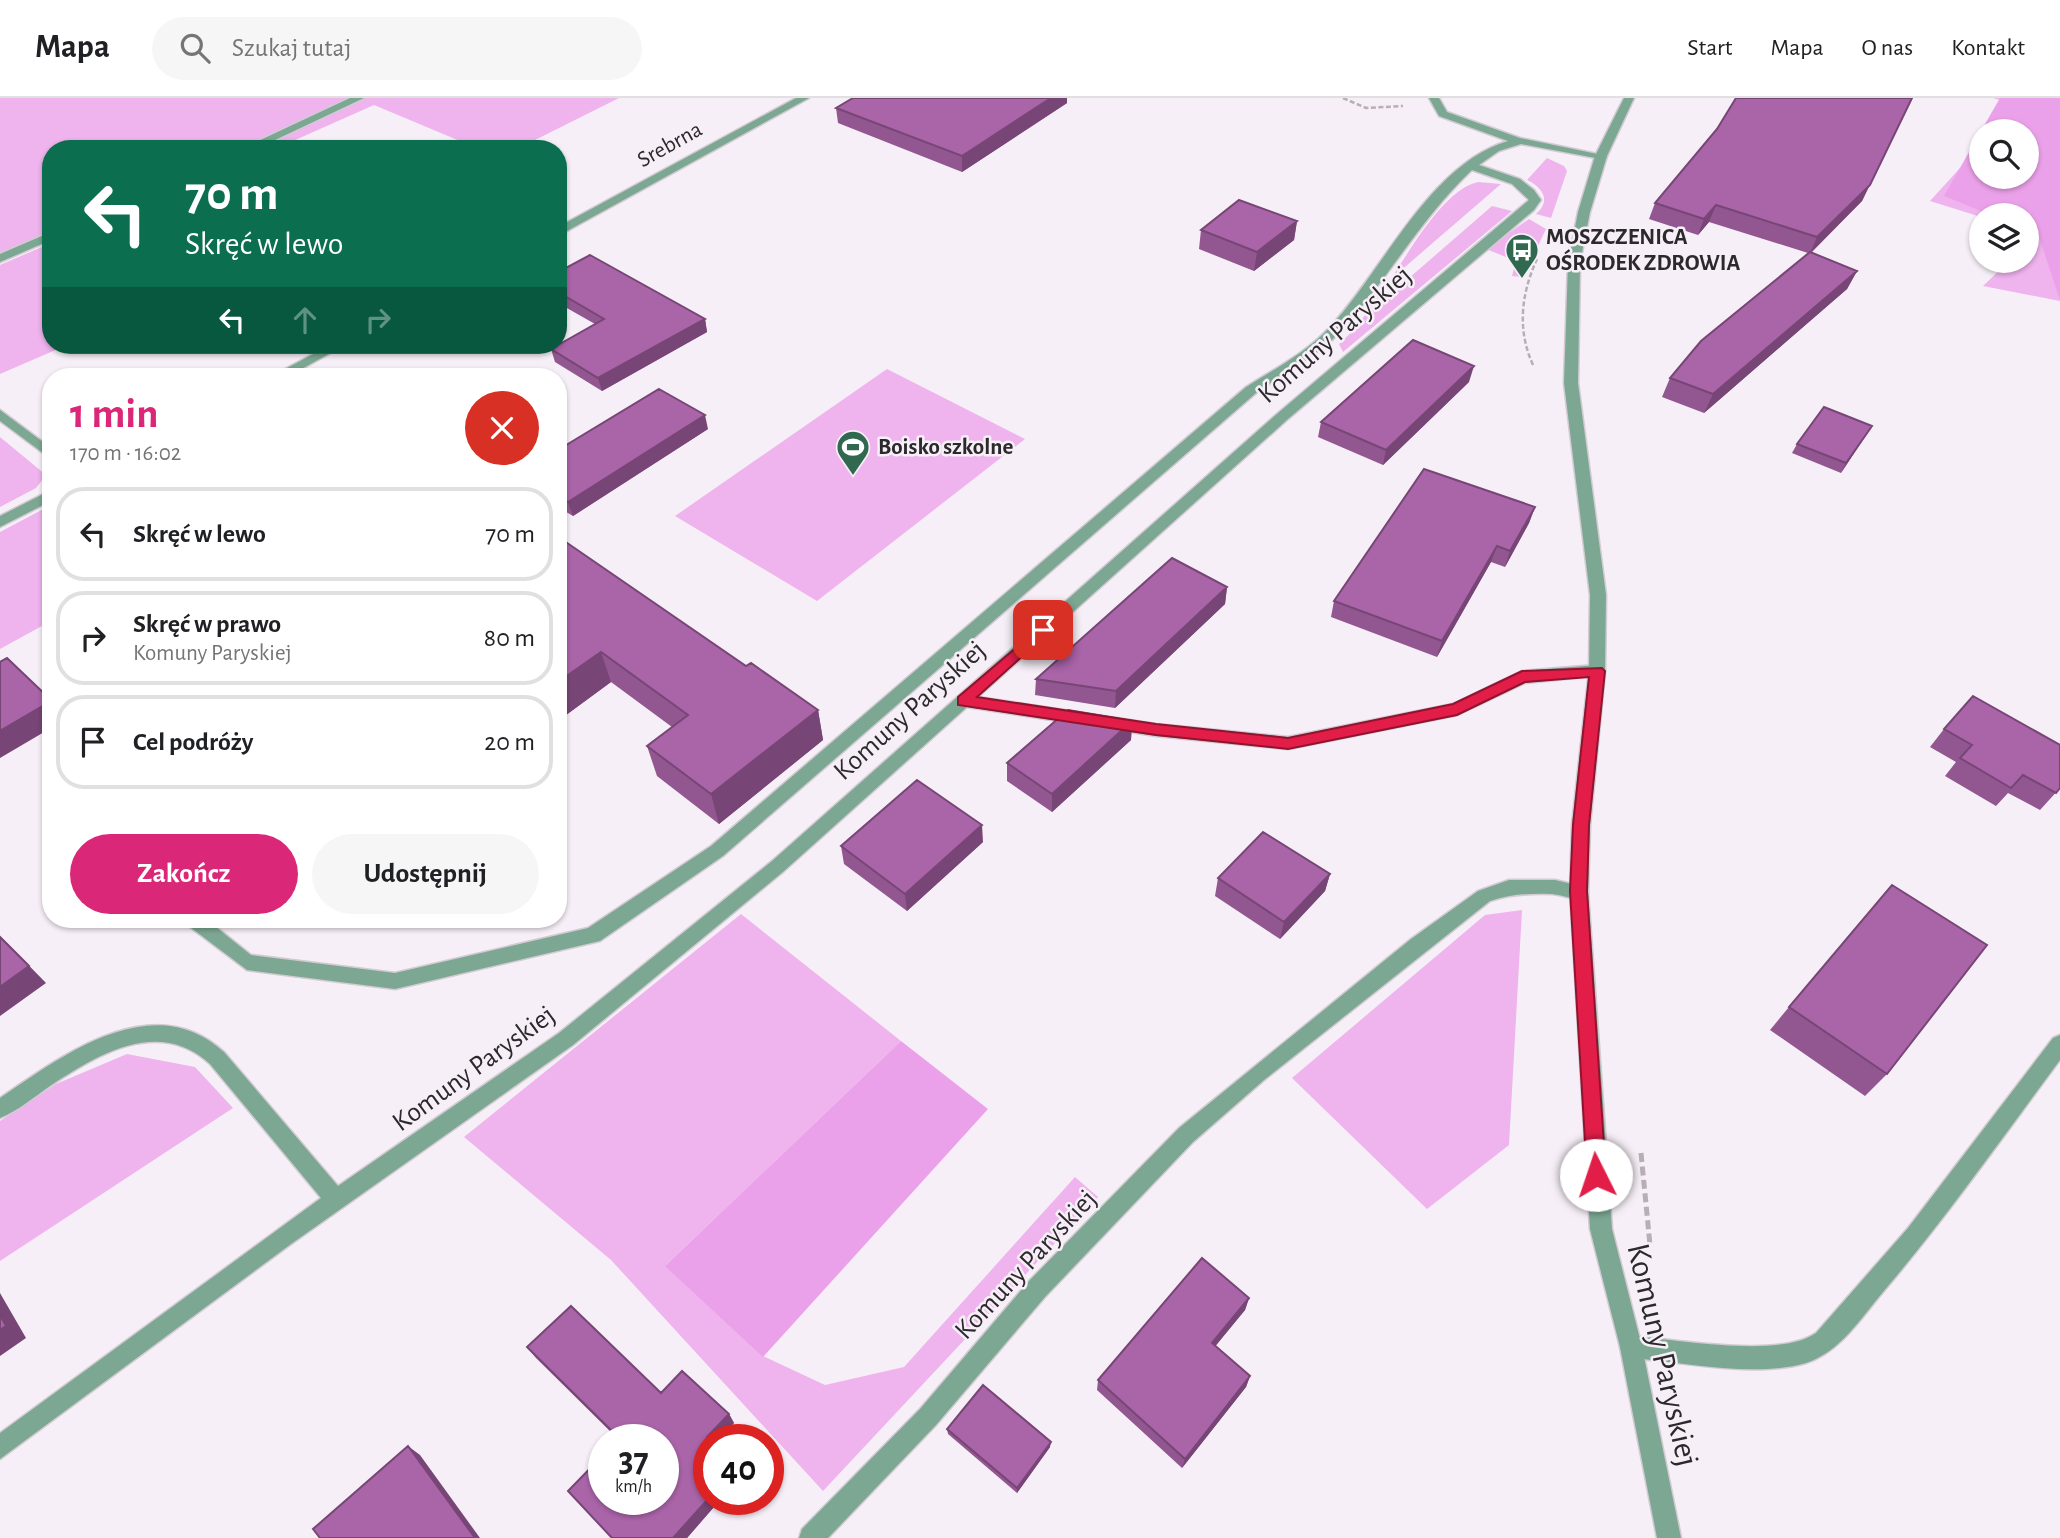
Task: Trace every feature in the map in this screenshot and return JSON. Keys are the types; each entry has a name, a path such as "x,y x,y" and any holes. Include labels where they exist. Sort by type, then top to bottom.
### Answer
{"street":[{"path":"266,140 359,98"},
{"name":"Srebrna","path":"567,227 804,98"},
{"name":"Komuny Paryskiej","path":"1629,98 1601,156 1584,212 1574,262 1570,317 1571,383 1598,596 1597,671 1581,825 1579,891 1601,1229 1631,1347 1669,1538"},
{"path":"1436,102 1443,114 1521,141 1601,156"},
{"path":"204,928 247,962 395,981 593,935 717,850 1251,390 1332,333 1371,287 1420,216 1446,188 1499,145 1521,141"},
{"name":"Komuny Paryskiej","path":"0,1447 283,1237 566,1039 778,866 1283,416 1530,208 1535,200 1532,194 1513,181 1471,166"},
{"path":"0,258 42,240"},
{"path":"294,368 322,354"},
{"path":"0,414 42,448"},
{"path":"0,522 42,500"},
{"path":"964,701 1156,730 1288,743 1457,709 1522,677 1597,671"},
{"name":"Komuny Paryskiej","path":"811,1538 928,1417 1037,1289 1186,1135 1257,1074 1418,945 1484,896 1509,887 1555,887 1579,891"},
{"path":"0,1109 91,1049 131,1037 169,1033 197,1041 217,1058 337,1201"},
{"path":"1631,1347 1753,1357 1804,1353 1826,1340 1880,1280 2060,1044"}],"path":[{"path":"1343,98 1366,108 1436,102"},
{"path":"1640,1144 1651,1253"}],"shaded area":[{"path":"0,98 619,98 535,140 458,140 374,105 295,140 42,140 42,235 0,254"},
{"path":"1993,98 2060,98 2060,301 1983,286 1997,273 2039,273 2039,203 1969,203 1969,213 1930,201 1969,158 1969,189 2039,189 2039,119 2021,119 2016,105"},
{"path":"2000,98 2060,98 2060,300 2039,237 2039,203 1969,203 1969,206 1944,196 1969,152 1969,189 2039,189 2039,119 1988,119"},
{"path":"1547,158 1564,166 1567,171 1551,218 1536,214 1543,204 1543,194 1527,180"},
{"path":"1478,182 1501,184 1391,279 1417,238 1440,209 1465,187"},
{"path":"1492,206 1512,211 1343,352 1339,344 1356,328 1378,296 1392,300 1401,285"},
{"path":"1529,219 1546,229 1523,277 1512,276 1516,261 1486,249"},
{"path":"42,247 42,354 46,354 0,374 0,265"},
{"name":"Boisko szkolne","path":"887,369 1025,439 817,601 675,516"},
{"path":"0,437 42,472 42,480 36,488 0,507"},
{"path":"42,510 42,626 0,649 0,532"},
{"path":"1522,910 1509,1145 1427,1209 1292,1078 1485,915"},
{"path":"741,914 901,1041 666,1265 763,1356 825,1385 904,1367 1075,1177 1098,1197 823,1491 784,1449 784,1424 762,1424 611,1260 464,1137"},
{"path":"901,1041 988,1109 763,1357 665,1266"},
{"path":"127,1054 195,1067 233,1108 0,1261 0,1121 56,1084"}],"building":[{"path":"853,98 1051,98 962,156 836,108"},
{"path":"1736,98 1912,98 1870,185 1817,237 1716,205 1704,219 1655,203 1717,129"},
{"path":"1239,200 1297,221 1257,252 1201,230"},
{"path":"1810,252 1857,271 1713,394 1670,378 1701,341"},
{"path":"590,255 705,319 598,378 559,354 567,354 567,340 604,319 567,297 567,267"},
{"path":"1413,340 1474,366 1386,450 1321,422"},
{"path":"659,389 705,415 568,502 567,445"},
{"path":"1824,407 1872,426 1846,463 1797,444"},
{"path":"1424,469 1535,507 1510,551 1497,546 1442,641 1334,601"},
{"path":"567,543 746,666 751,663 818,710 711,794 647,746 688,715 601,652 567,676"},
{"path":"1172,558 1227,587 1116,691 1036,679"},
{"path":"7,658 42,691 42,706 0,731 0,662"},
{"path":"1973,696 2060,745 2060,788 2056,793 2023,775 2011,788 1960,758 1972,745 1944,729"},
{"path":"1068,710 1132,721 1052,794 1007,763"},
{"path":"917,780 982,825 905,894 841,846"},
{"path":"1263,832 1330,874 1284,922 1218,878"},
{"path":"1892,885 1987,945 1887,1074 1789,1007"},
{"path":"0,937 29,966 0,987"},
{"path":"1202,1258 1249,1298 1212,1343 1250,1376 1185,1459 1098,1380"},
{"path":"571,1306 661,1393 682,1371 729,1414 719,1424 693,1424 694,1515 673,1538 612,1538 590,1515 679,1515 679,1424 605,1424 527,1347"},
{"path":"0,1315 6,1326 0,1330"},
{"path":"983,1385 1051,1442 1017,1488 947,1429"},
{"path":"408,1446 475,1538 320,1538 313,1529"},
{"path":"588,1470 588,1512 568,1491"}],"place":[{"name":"MOSZCZENICA OŚRODEK ZDROWIA","path":"1522,280"},
{"name":"Boisko szkolne","path":"853,477"}],"route":[{"path":"1043,630 964,701 1156,730 1264,743 1288,743 1457,709 1522,677 1597,671 1588,736 1579,891 1596,1175"}]}
